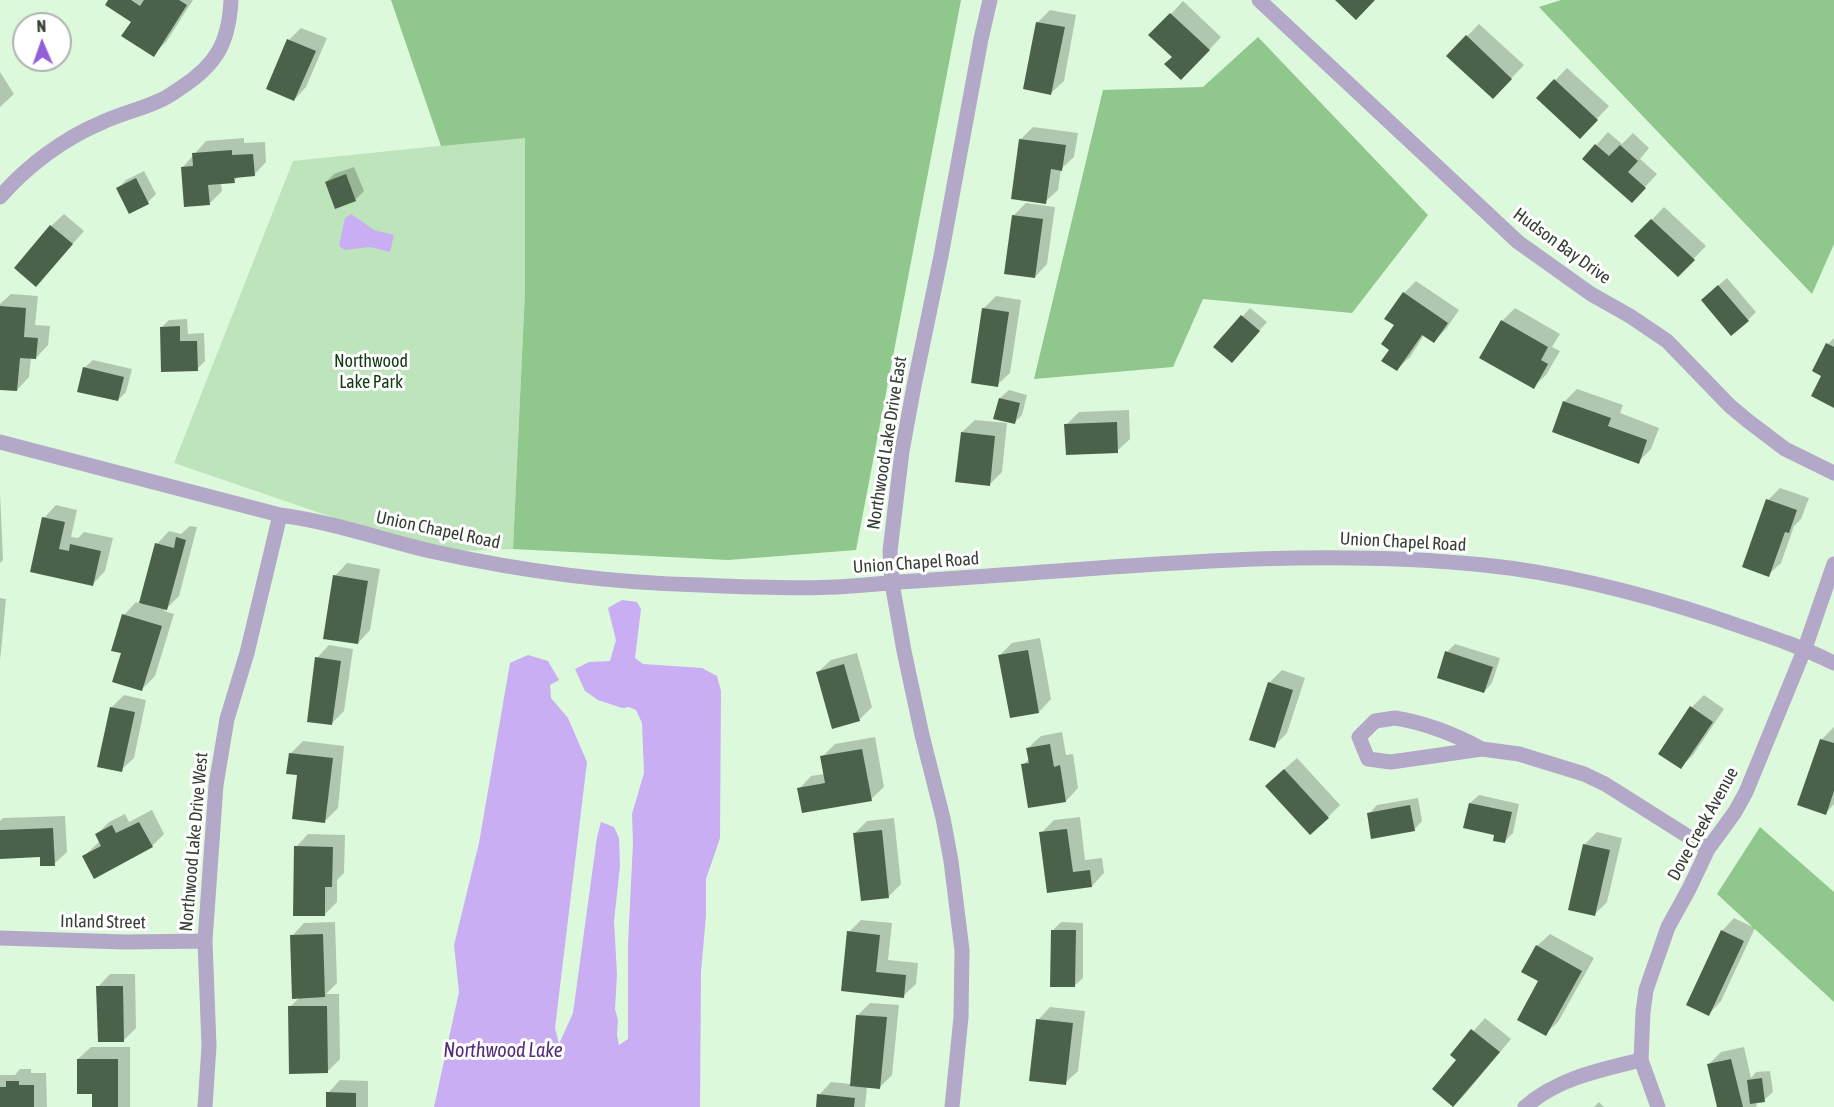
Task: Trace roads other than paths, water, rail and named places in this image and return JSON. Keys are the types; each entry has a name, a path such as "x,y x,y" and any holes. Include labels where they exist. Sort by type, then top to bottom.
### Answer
{"street":[{"path":"0,197 45,156 83,132 164,99 200,75 215,59 225,39 231,0"},
{"name":"Northwood Lake Drive East","path":"952,1107 962,1017 962,950 953,872 943,818 917,714 892,583 890,551 902,451 990,0"},
{"name":"Hudson Bay Drive","path":"1259,0 1518,242 1591,294 1630,316 1667,341 1730,406 1748,421 1785,448 1834,473"},
{"name":"Union Chapel Road","path":"0,442 280,516 311,519 434,552 609,579 698,585 835,587 1291,557 1444,562 1531,572 1616,588 1805,648 1834,663"},
{"name":"Northwood Lake Drive West","path":"205,1107 208,1046 205,941 216,785 227,719 247,653 280,516"},
{"name":"Dove Creek Avenue","path":"1658,1107 1641,1060 1646,990 1668,927 1689,890 1708,849 1735,812 1746,792 1805,648 1834,564"},
{"path":"1482,749 1455,735 1416,722 1395,718 1375,721 1359,737 1368,759 1391,762 1482,749 1519,754 1584,774 1605,784 1708,849"},
{"name":"Inland Street","path":"0,938 113,942 205,941"},
{"path":"1525,1107 1572,1078 1641,1060"}],"water":[{"path":"351,214 374,230 394,235 390,252 370,247 344,250 339,245 345,218"},
{"name":"Northwood Lake","path":"622,600 637,602 641,609 635,658 643,664 702,668 717,676 721,691 720,838 706,879 706,915 701,972 700,1107 434,1107 459,992 454,945 479,843 510,663 528,655 548,661 559,680 550,685 551,698 568,718 587,762 555,1028 559,1044 573,1013 601,822 614,827 619,838 620,866 614,921 617,974 615,1009 619,1045 628,1039 632,814 644,773 642,723 636,710 598,700 585,691 575,669 589,662 610,661 616,640 608,608"}],"park label":[{"name":"Northwood Lake Park","path":"371,371"}]}
